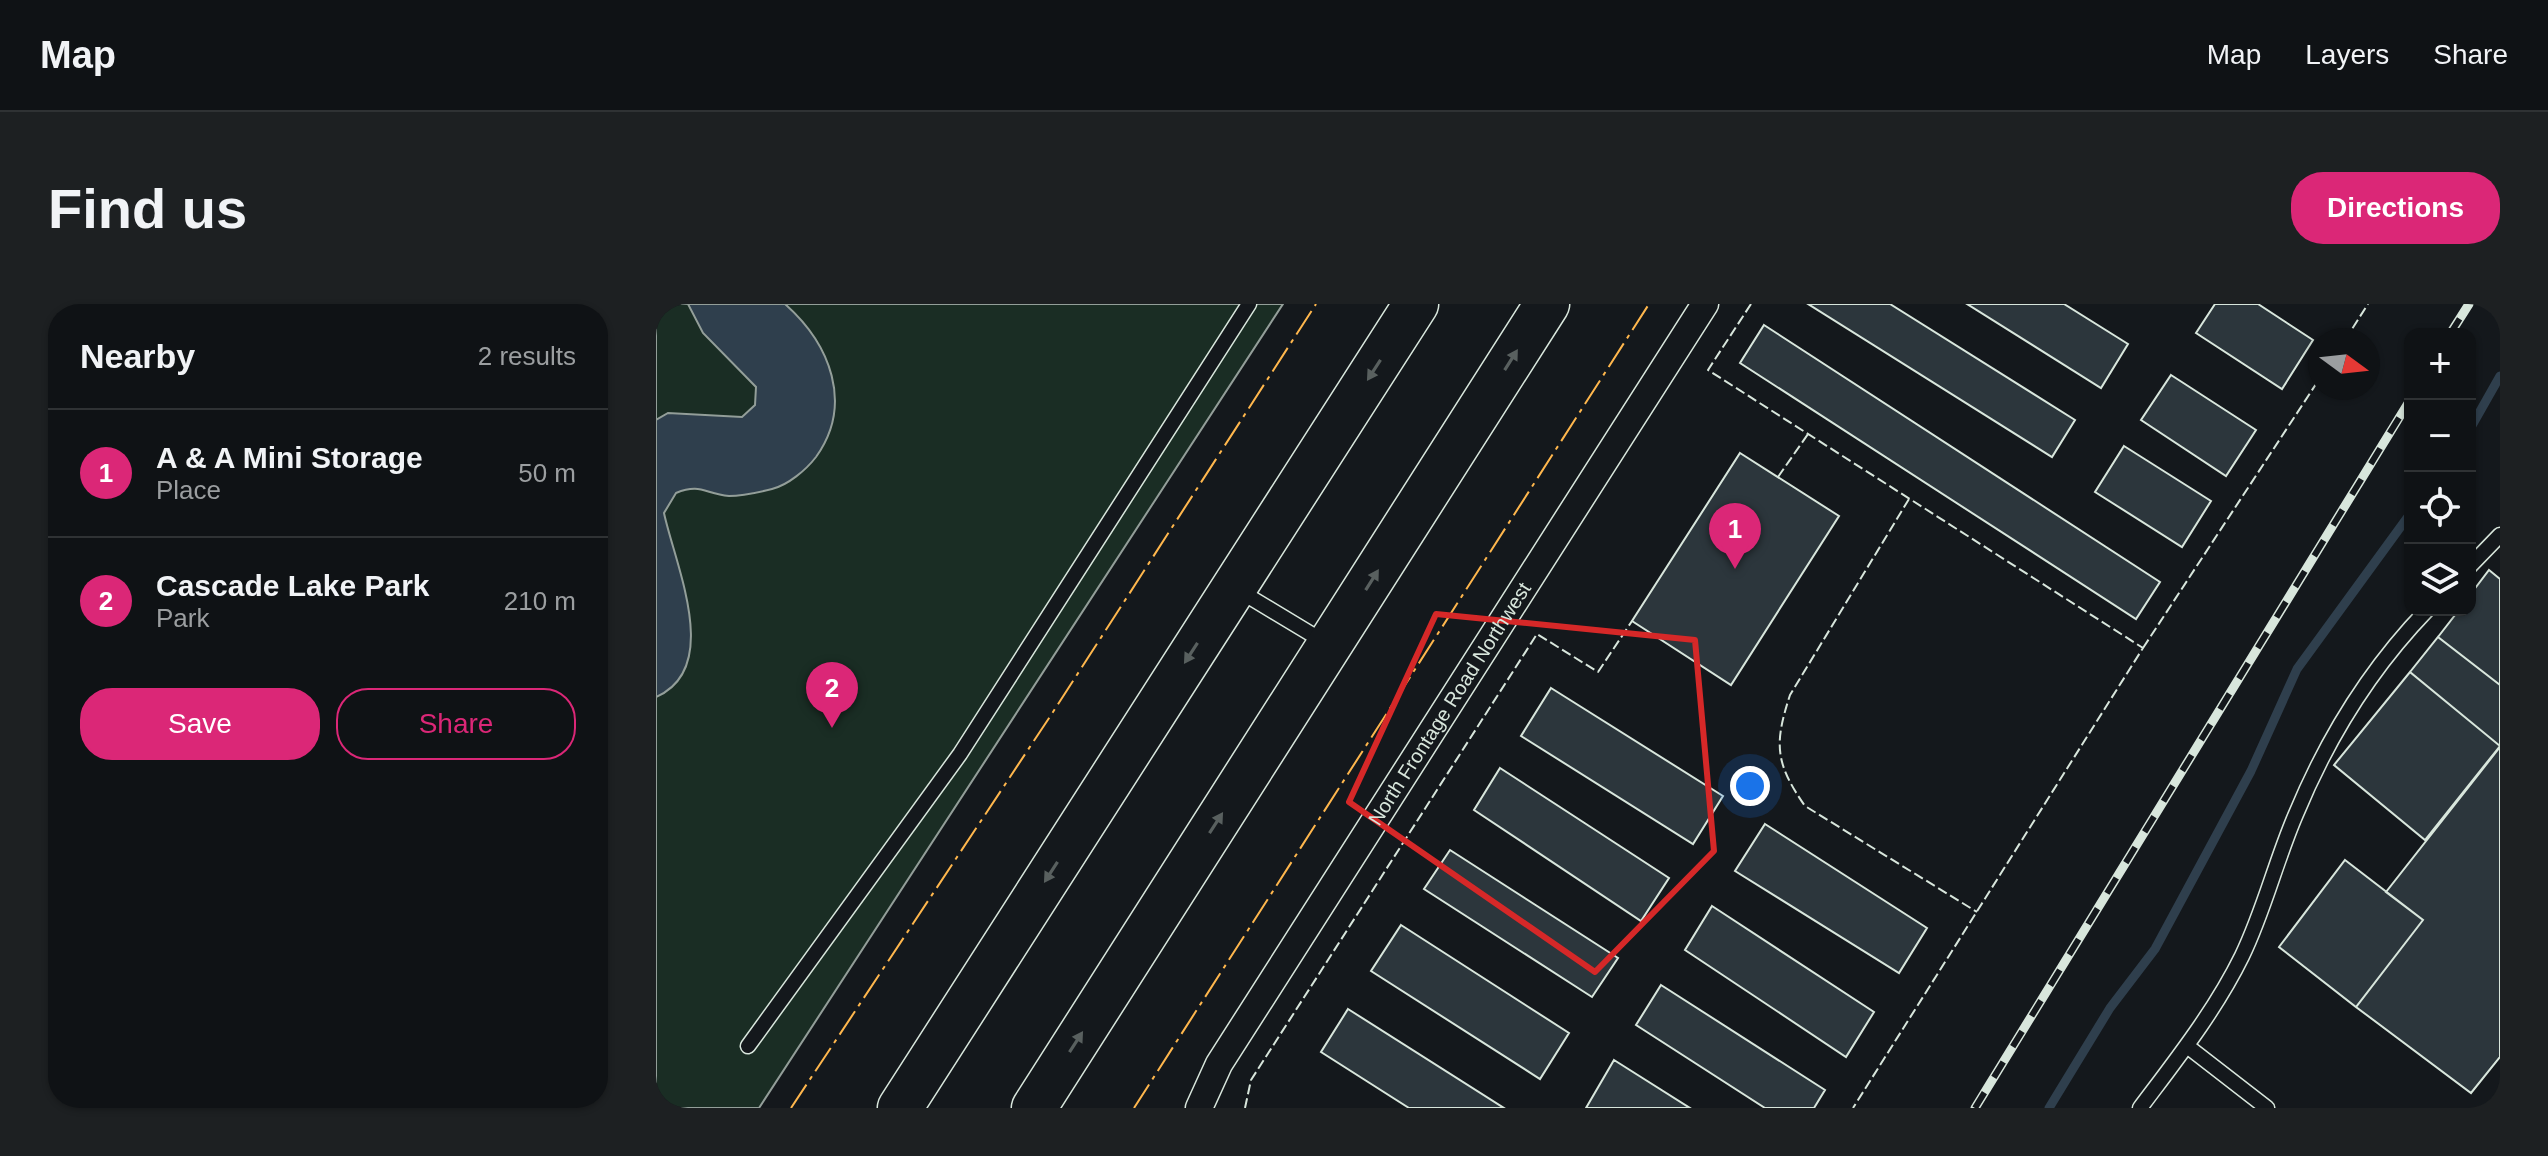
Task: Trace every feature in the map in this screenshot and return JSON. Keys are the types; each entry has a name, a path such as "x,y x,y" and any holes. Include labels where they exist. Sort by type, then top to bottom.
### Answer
{"highway":[{"path":"900,1108 1416,304"},
{"path":"1034,1108 1547,304"}],"street":[{"name":"North Frontage Road Northwest","path":"1199,1108 1219,1064 1705,304"}],"lane":[{"path":"748,1046 960,754 1249,304"},
{"path":"2476,560 2500,535"},
{"path":"1233,587 1330,646"},
{"path":"2140,1108 2187,1046 2242,956 2296,812 2346,713 2421,616"},
{"path":"2187,1046 2267,1108"}],"highlighted area":[{"path":"1436,614 1695,640 1714,851 1595,972 1349,802"}],"green space":[{"path":"656,304 1283,304 759,1108 656,1108"}],"water":[{"path":"688,304 785,304 801,320 825,356 835,396 834,416 816,457 802,472 778,487 734,496 697,489 676,493 664,513 684,586 691,640 687,663 676,683 656,697 656,420 668,413 742,417 755,405 756,387 703,333"}],"building":[{"path":"1808,304 1890,304 2075,420 2052,457"},
{"path":"1967,304 2064,304 2128,344 2101,388"},
{"path":"2215,304 2258,304 2308,337 2308,348 2282,389 2196,333"},
{"path":"1764,325 2160,582 2136,619 1740,363"},
{"path":"2171,375 2256,430 2226,476 2141,420"},
{"path":"2124,446 2211,501 2182,547 2095,492"},
{"path":"1740,453 1839,516 1731,685 1632,621"},
{"path":"2489,570 2500,579 2500,685 2438,637 2454,616 2476,616 2476,587"},
{"path":"2438,637 2500,685 2500,746 2410,672"},
{"path":"2410,672 2500,746 2425,840 2334,765"},
{"path":"1551,688 1723,796 1693,844 1521,736"},
{"path":"2500,747 2500,1057 2471,1093 2356,1007 2423,920 2386,892"},
{"path":"1500,768 1669,878 1641,921 1474,810"},
{"path":"1765,824 1927,928 1899,973 1735,871"},
{"path":"1450,850 1618,958 1592,997 1424,889"},
{"path":"2345,860 2423,920 2356,1007 2279,947"},
{"path":"1712,906 1874,1012 1846,1057 1685,950"},
{"path":"1401,925 1569,1033 1540,1079 1371,971"},
{"path":"1661,985 1825,1090 1814,1108 1765,1108 1636,1025"},
{"path":"1348,1009 1504,1108 1409,1108 1321,1052"},
{"path":"1614,1060 1690,1108 1586,1108"}],"waterway":[{"path":"2476,418 2500,376"},
{"path":"2049,1108 2110,1008 2155,949 2251,771 2297,669 2404,522"}],"railway":[{"path":"2454,328 2469,304"},
{"path":"1975,1108 2404,410"}],"fence":[{"path":"1751,304 1708,370 2143,648 1853,1108"},
{"path":"2353,328 2368,304"},
{"path":"2143,648 2308,396"},
{"path":"1778,477 1808,434"},
{"path":"1909,499 1790,695 1781,727 1780,753 1788,777 1805,806 1977,912"},
{"path":"1245,1108 1251,1080 1537,634 1598,672 1632,621"}],"power":[{"path":"791,1108 1053,712 1316,304"},
{"path":"1134,1108 1649,304"}],"place":[{"name":"A & A Mini Storage","path":"1735,569"},
{"name":"Cascade Lake Park","path":"832,728"}]}
